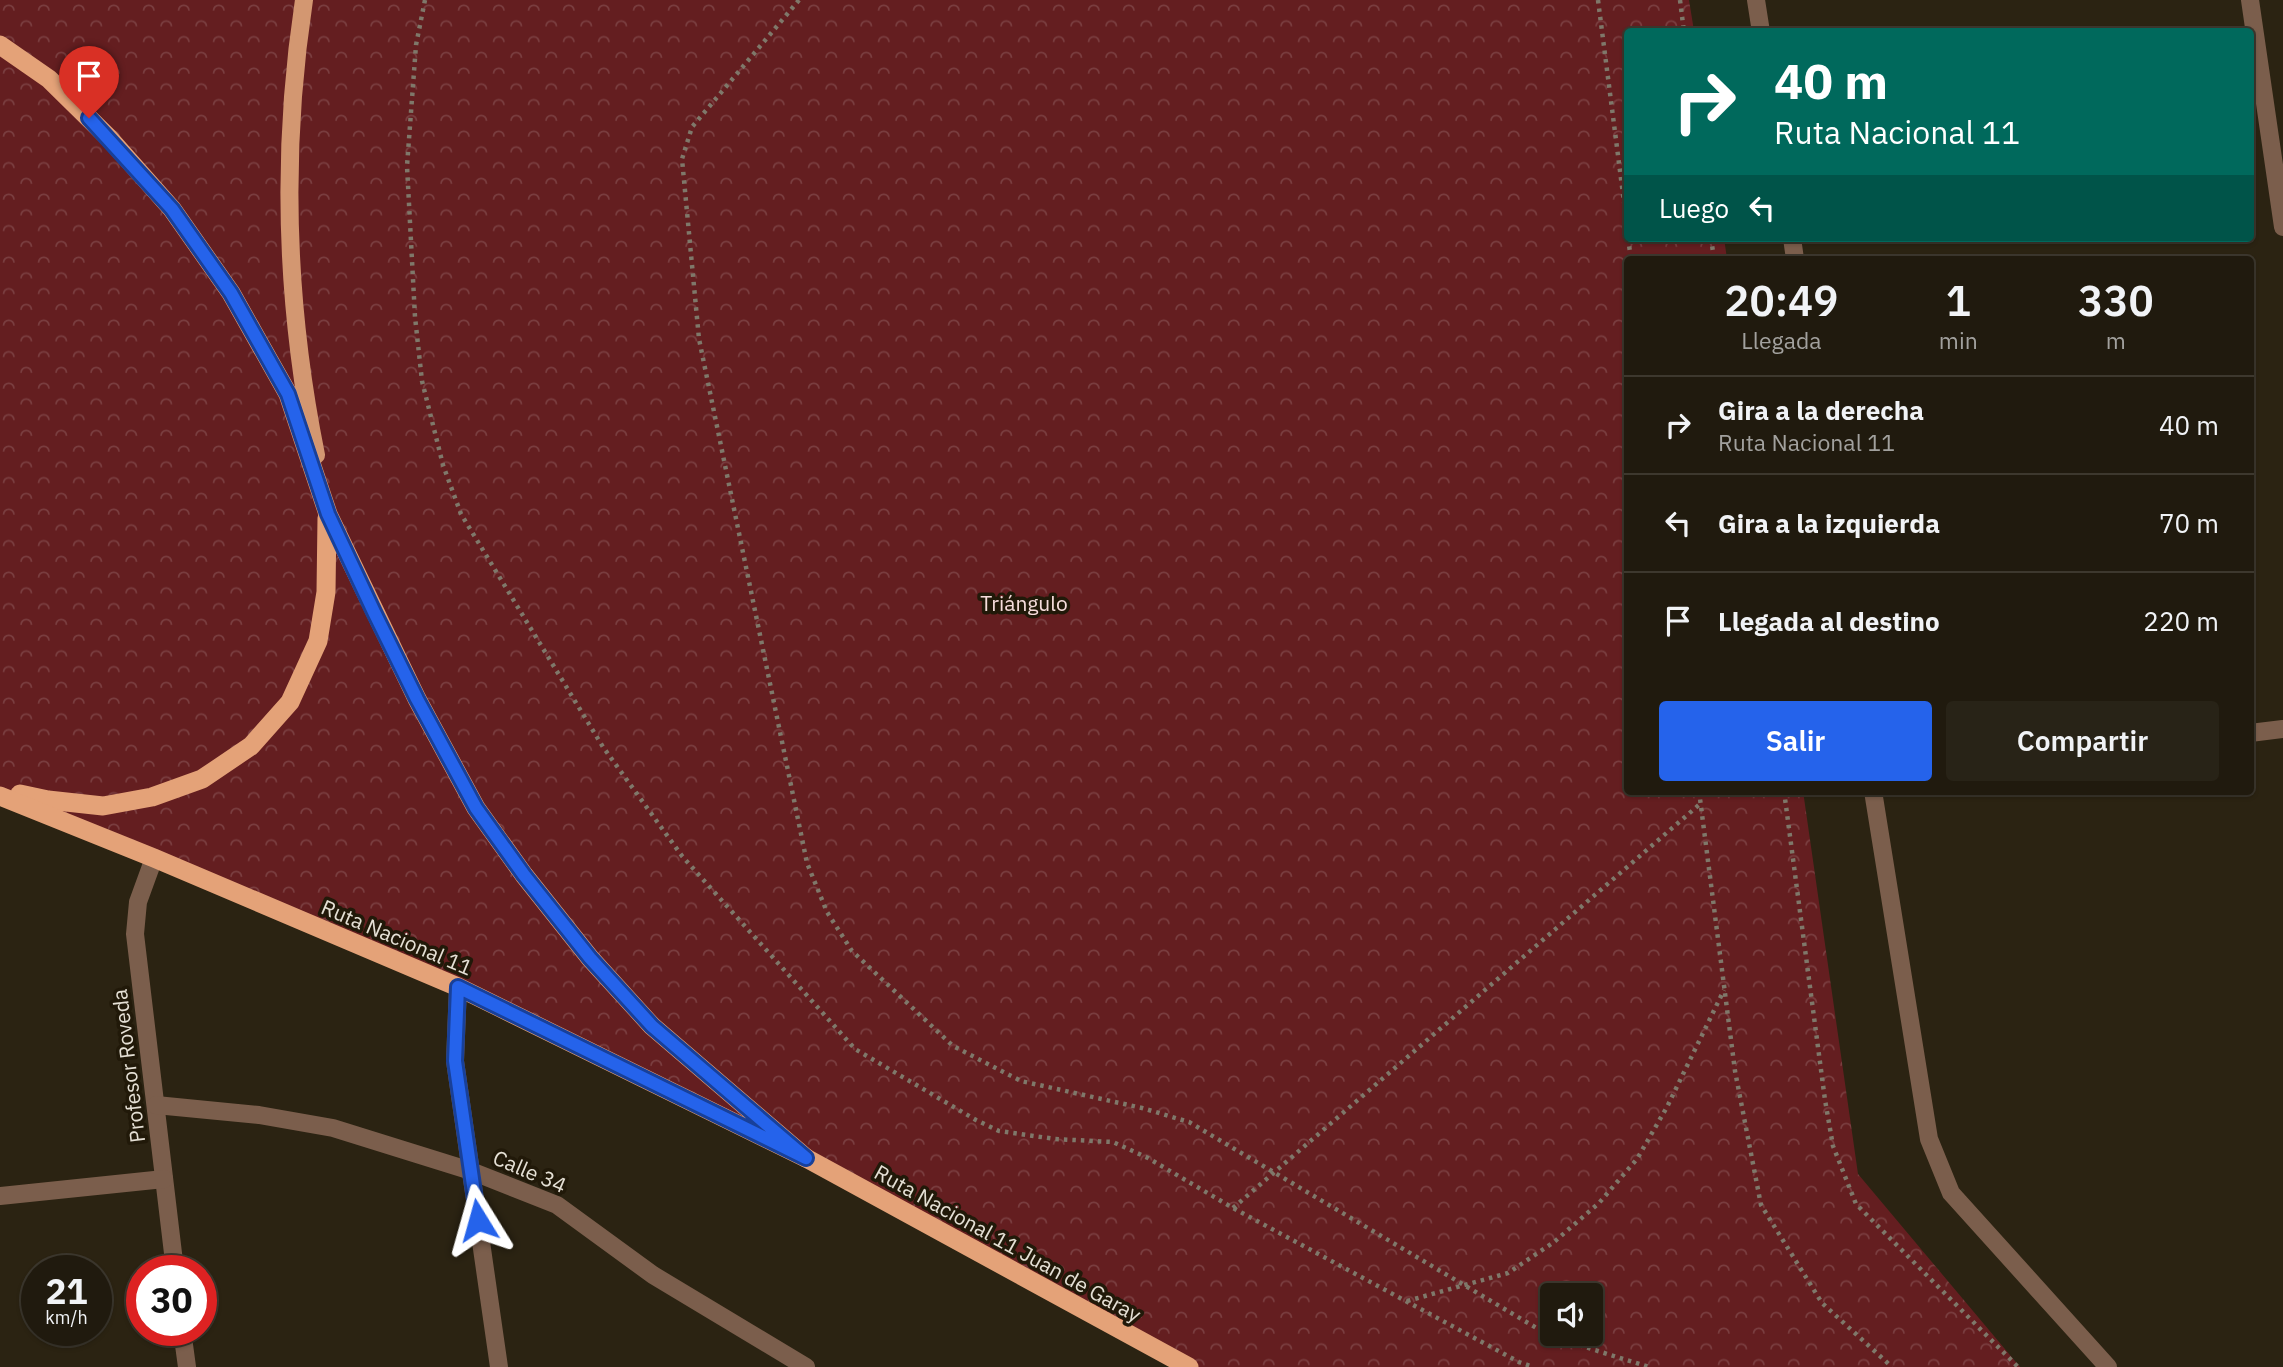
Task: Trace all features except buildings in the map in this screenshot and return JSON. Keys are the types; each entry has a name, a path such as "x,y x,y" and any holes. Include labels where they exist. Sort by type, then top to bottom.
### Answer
{"highway":[{"path":"0,45 49,79 108,138 172,209 231,293 288,394 328,514 430,723 476,808 524,875 590,958 652,1026 806,1158"},
{"path":"0,790 48,800 103,806 152,797 202,779 251,746 290,702 318,641 326,592 328,514"},
{"name":"Ruta Nacional 11","path":"0,796 458,987 806,1158"},
{"name":"Ruta Nacional 11 Juan de Garay","path":"806,1158 1189,1367"}],"main road":[{"path":"303,0 296,50 289,156 291,276 305,404 328,514"}],"street":[{"path":"1756,0 1760,28"},
{"path":"2250,0 2283,227"},
{"path":"2254,733 2283,729"},
{"path":"1875,795 1928,1139 1951,1193 2108,1367"},
{"name":"Profesor Roveda","path":"154,858 138,902 135,934 173,1255"},
{"path":"458,987 455,1061 499,1367"},
{"name":"Calle 34","path":"156,1105 259,1115 333,1128 471,1171 557,1205 653,1275 806,1367"},
{"path":"0,1196 164,1179"},
{"path":"184,1346 187,1367"}],"path":[{"path":"425,0 416,45 407,166 415,317 422,381 443,465 461,514 603,747 682,856 855,1049 999,1131 1055,1139 1113,1142 1149,1158 1233,1208 1519,1362 1533,1367"},
{"path":"799,0 692,127 682,159 699,339 807,863 827,912 852,951 953,1046 1021,1080 1142,1108 1189,1122 1549,1336 1649,1367"},
{"path":"1598,0 1624,202"},
{"path":"1680,0 1684,28"},
{"path":"1700,795 1735,1072 1761,1205 1822,1303 1892,1367"},
{"path":"1785,795 1833,1146 1856,1204 2018,1367"},
{"path":"1233,1208 1701,803"},
{"path":"1406,1301 1508,1273 1554,1242 1599,1203 1637,1160 1667,1107 1725,989"}],"green space":[{"name":"Triángulo","path":"0,0 1689,0 1694,28 1624,28 1624,242 1725,242 1727,256 1624,256 1624,795 1804,795 1858,1174 2020,1367 1188,1367 458,987 0,794"}],"route":[{"path":"89,118 172,209 231,293 288,394 328,514 417,699 476,808 524,875 590,958 652,1026 806,1158 458,987 455,1061 478,1220"}]}
